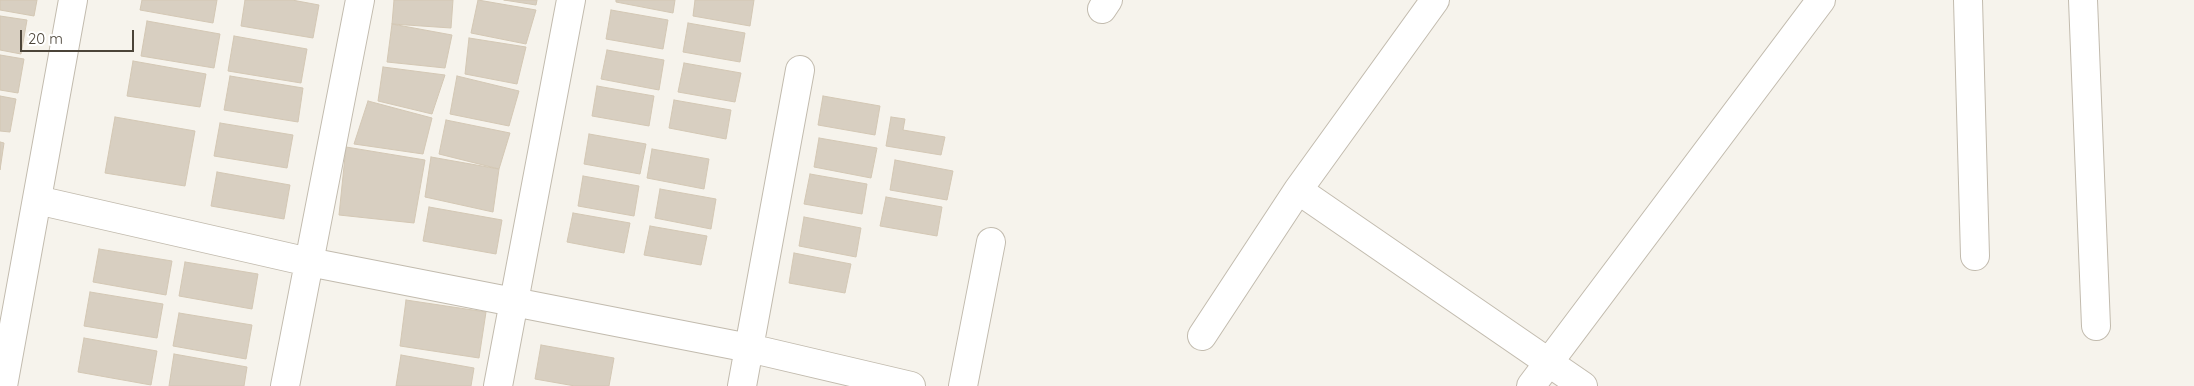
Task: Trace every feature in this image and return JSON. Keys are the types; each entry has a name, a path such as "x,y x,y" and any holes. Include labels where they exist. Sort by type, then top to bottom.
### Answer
{"street":[{"path":"3,386 73,0"},
{"path":"285,386 360,0"},
{"path":"498,386 571,0"},
{"path":"1202,336 1298,190 1436,0"},
{"path":"1532,386 1820,0"},
{"path":"1968,0 1975,256"},
{"path":"2083,0 2096,326"},
{"path":"742,386 800,70"},
{"path":"1298,190 1583,386"},
{"path":"37,200 309,262 749,348 911,386"},
{"path":"963,386 991,242"}],"building":[{"path":"0,0 37,0 34,16 0,10"},
{"path":"142,0 217,0 213,23 140,10"},
{"path":"245,0 292,0 319,5 313,38 241,26"},
{"path":"394,0 453,0 451,28 392,24"},
{"path":"478,0 536,10 526,44 471,33"},
{"path":"504,0 537,0 536,5"},
{"path":"616,0 675,0 673,13 616,2"},
{"path":"695,0 754,0 750,26 693,16"},
{"path":"611,10 668,20 663,49 606,39"},
{"path":"0,16 27,20 21,54 0,50"},
{"path":"147,21 220,34 214,68 141,56"},
{"path":"688,23 745,33 740,62 683,52"},
{"path":"392,24 452,35 445,68 387,62"},
{"path":"234,36 307,49 301,83 228,71"},
{"path":"469,38 526,47 517,84 465,74"},
{"path":"607,50 664,60 659,90 601,79"},
{"path":"0,55 24,59 18,93 0,90"},
{"path":"133,61 206,74 200,107 127,96"},
{"path":"684,63 741,73 735,102 678,92"},
{"path":"383,67 445,75 432,114 378,101"},
{"path":"230,76 303,88 298,122 224,110"},
{"path":"457,76 519,91 509,126 450,114"},
{"path":"597,86 654,96 649,126 592,116"},
{"path":"0,96 16,99 10,132 0,131"},
{"path":"823,96 880,106 875,135 818,125"},
{"path":"674,100 731,110 726,139 669,128"},
{"path":"368,101 432,118 423,154 354,144"},
{"path":"115,117 195,131 185,186 105,173"},
{"path":"891,117 905,119 903,130 945,137 941,155 886,146"},
{"path":"446,120 510,133 499,169 439,154"},
{"path":"220,123 293,135 287,168 214,156"},
{"path":"589,134 646,144 640,174 584,164"},
{"path":"819,138 877,148 871,178 814,167"},
{"path":"0,142 4,143 0,170"},
{"path":"346,147 425,160 414,223 339,215"},
{"path":"652,149 709,159 704,189 647,178"},
{"path":"431,157 499,169 493,212 425,197"},
{"path":"895,160 953,171 947,200 890,190"},
{"path":"217,172 290,185 284,219 211,206"},
{"path":"810,174 867,184 862,214 804,204"},
{"path":"583,176 639,186 634,216 578,206"},
{"path":"660,189 716,199 711,229 655,218"},
{"path":"886,197 942,207 937,236 880,226"},
{"path":"429,207 502,220 496,254 423,241"},
{"path":"573,213 630,223 624,253 567,242"},
{"path":"804,217 861,228 856,257 799,246"},
{"path":"650,226 707,236 701,265 644,255"},
{"path":"99,249 172,261 166,295 93,282"},
{"path":"794,253 851,264 845,293 789,283"},
{"path":"185,262 258,274 252,309 179,296"},
{"path":"90,292 163,304 157,338 84,326"},
{"path":"406,300 486,312 479,358 400,346"},
{"path":"179,313 252,325 246,359 173,346"},
{"path":"84,338 157,351 151,385 78,372"},
{"path":"541,345 614,358 609,386 575,386 535,379"},
{"path":"174,354 247,367 244,386 169,386"},
{"path":"401,355 474,368 471,386 396,386"}]}
